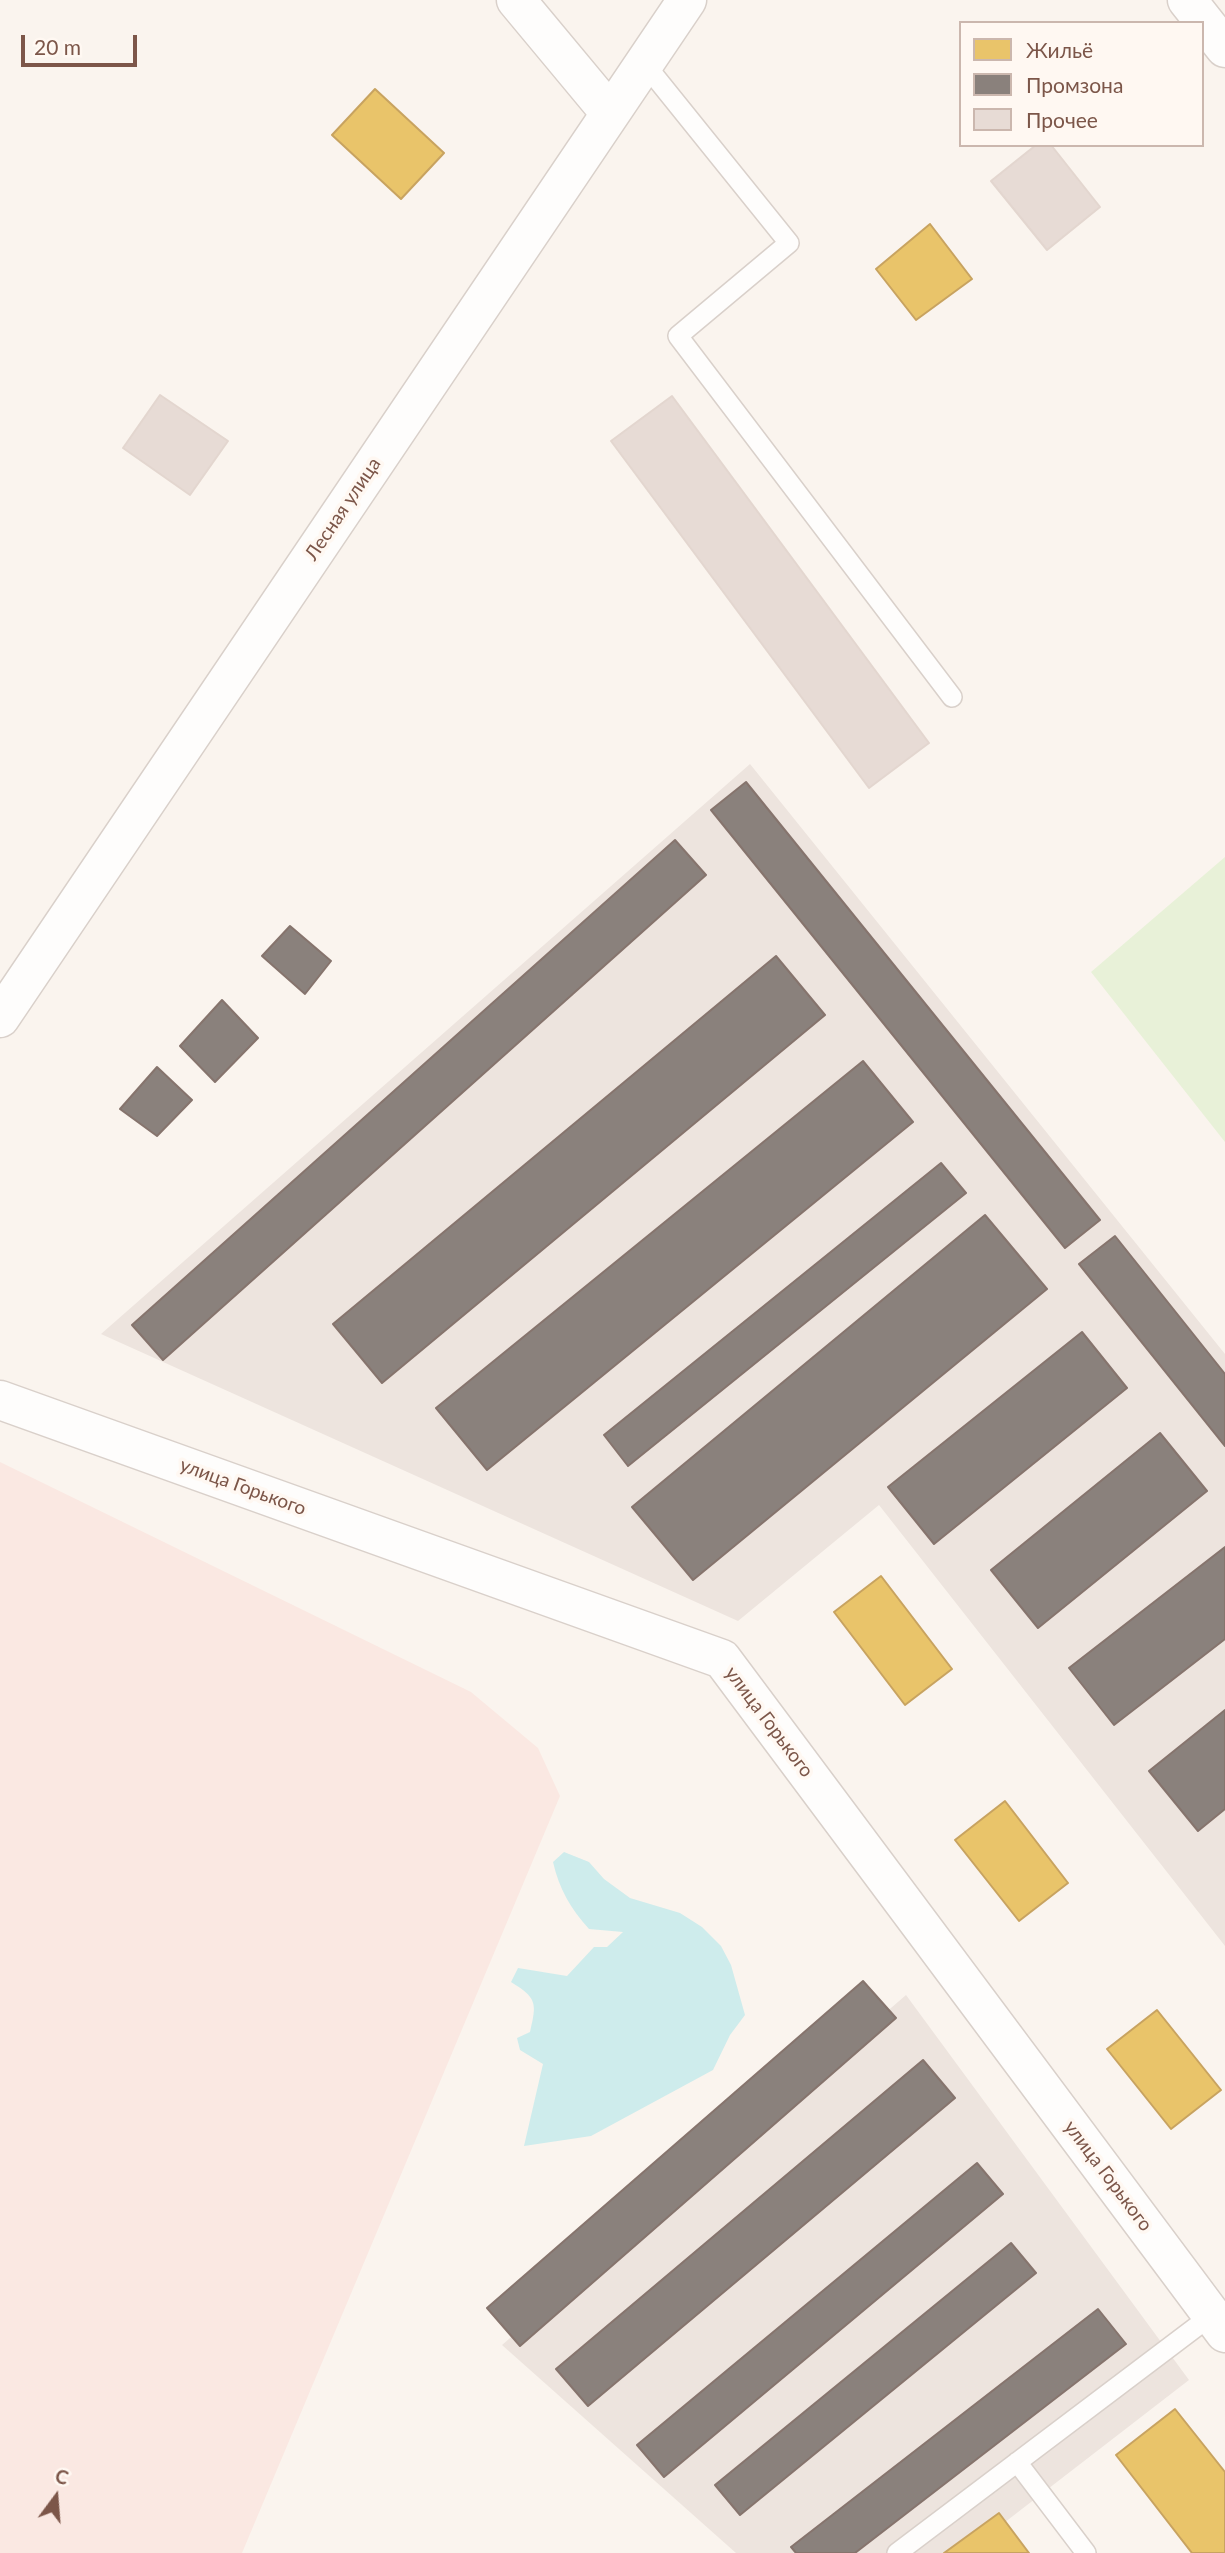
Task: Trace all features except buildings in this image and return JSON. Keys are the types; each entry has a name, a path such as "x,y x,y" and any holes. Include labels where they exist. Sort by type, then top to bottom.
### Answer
{"street":[{"path":"516,0 610,113"},
{"name":"Лесная улица","path":"0,1018 687,0"},
{"path":"1187,0 1204,21"},
{"path":"1204,21 1225,48"},
{"name":"улица Горького","path":"0,1400 722,1659 1218,2324"}],"lane":[{"path":"644,63 789,243 678,336 952,696"},
{"path":"897,2553 1017,2462 1218,2324"},
{"path":"1017,2462 1086,2553"}],"shaded area":[{"path":"750,764 1225,1354 1225,1946 879,1505 738,1621 101,1334"},
{"path":"0,1462 471,1692 538,1748 560,1796 242,2553 0,2553"},
{"path":"906,1995 1189,2380 965,2553 736,2553 502,2345"}],"green space":[{"path":"1225,857 1225,1142 1091,972"}],"water":[{"path":"564,1852 589,1862 604,1879 630,1898 680,1913 702,1927 721,1946 731,1965 745,2015 730,2035 713,2070 591,2136 524,2146 543,2064 520,2050 517,2038 530,2032 534,2008 526,1992 511,1982 518,1968 567,1976 594,1947 607,1947 623,1932 589,1929 577,1914 562,1890 553,1862"}]}
